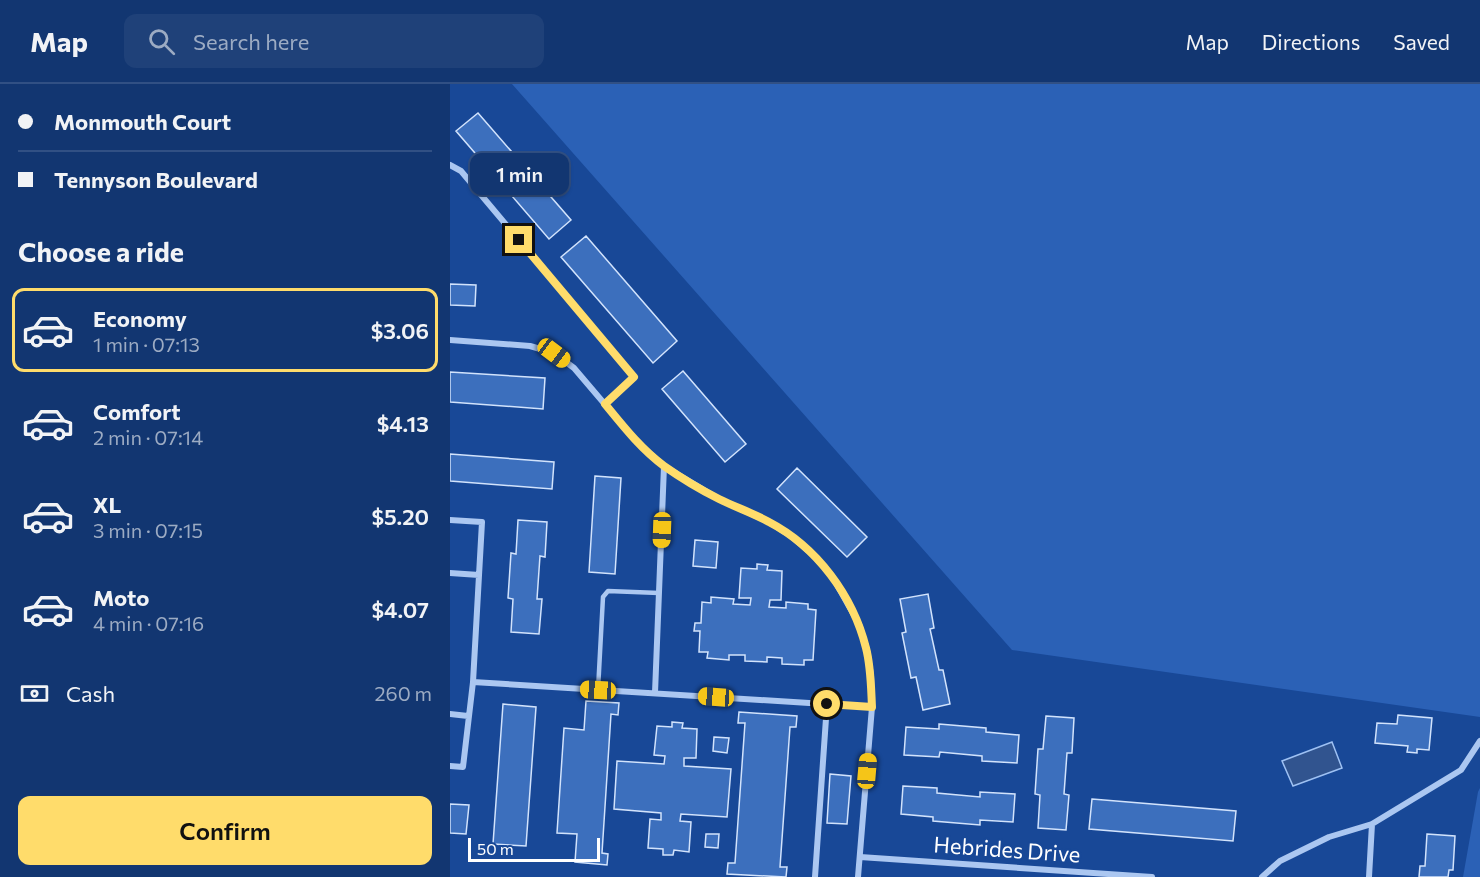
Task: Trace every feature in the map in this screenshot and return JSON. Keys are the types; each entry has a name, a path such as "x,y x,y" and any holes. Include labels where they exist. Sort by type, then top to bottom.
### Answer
{"street":[{"path":"450,165 461,171 634,377 605,404"},
{"path":"450,340 530,346 554,353 574,368 637,442 664,466 719,499 769,522 791,536 832,576 859,624 867,650 871,675 872,707 858,877"},
{"path":"655,693 664,466"},
{"path":"450,520 482,522 473,682 463,767 450,766"},
{"path":"450,573 479,575"},
{"path":"473,682 872,707"},
{"path":"815,877 827,704"},
{"path":"450,714 468,716"},
{"path":"1262,877 1280,861 1329,837 1372,824 1461,770 1480,741"},
{"path":"1369,877 1372,824"},
{"name":"Hebrides Drive","path":"860,857 1152,877"}],"lane":[{"path":"598,690 603,597 608,591 660,593"}],"shaded area":[{"path":"512,84 1480,84 1480,717 1012,650"},
{"path":"1332,742 1342,768 1293,786 1282,761"},
{"path":"1480,788 1480,877 1463,877 1478,792"}],"building":[{"path":"478,113 571,220 549,239 456,131"},
{"path":"586,236 677,341 653,363 561,257"},
{"path":"450,284 476,285 475,306 450,305"},
{"path":"683,371 746,444 725,462 662,389"},
{"path":"450,372 545,378 543,409 450,402"},
{"path":"450,454 554,462 552,489 450,481"},
{"path":"797,468 867,537 847,557 777,489"},
{"path":"595,476 621,478 615,574 589,572"},
{"path":"518,520 547,522 545,557 540,556 537,599 542,599 539,634 511,632 513,599 508,598 511,553 516,554"},
{"path":"695,540 718,542 716,568 693,566"},
{"path":"757,564 768,565 767,570 782,571 781,600 770,600 769,607 786,608 786,602 808,604 808,609 816,610 813,660 804,660 804,665 782,664 782,658 767,657 767,662 745,661 745,655 729,655 729,660 707,658 708,652 699,652 700,631 694,631 695,623 701,623 702,602 711,603 711,597 734,599 733,604 750,605 751,598 739,598 741,568 757,569"},
{"path":"928,594 934,628 930,629 939,670 943,670 950,704 923,710 916,677 911,678 902,633 906,632 900,599"},
{"path":"586,701 619,703 618,715 611,714 602,853 608,854 607,865 575,862 577,834 557,833 564,728 584,730"},
{"path":"503,704 536,707 526,846 493,844"},
{"path":"739,712 797,716 796,727 790,727 780,867 787,867 786,877 727,874 728,863 735,863 745,723 738,723"},
{"path":"1398,715 1432,718 1429,750 1417,749 1417,753 1407,752 1408,746 1375,743 1377,723 1397,724"},
{"path":"1046,716 1074,718 1072,753 1067,753 1064,794 1069,795 1066,830 1038,828 1040,795 1035,794 1038,749 1043,749"},
{"path":"672,722 683,723 682,728 697,729 696,758 684,758 684,766 731,769 727,817 681,814 680,821 691,822 689,852 674,850 673,855 663,855 663,849 648,848 650,819 661,820 661,813 614,809 617,761 664,764 665,756 654,755 657,726 672,727"},
{"path":"939,724 986,728 986,732 1019,735 1017,763 982,761 982,756 940,752 939,757 904,755 906,727 939,729"},
{"path":"714,737 729,738 727,753 713,751"},
{"path":"830,774 851,776 847,824 827,823"},
{"path":"903,786 937,788 937,793 980,797 980,792 1015,794 1013,822 980,820 980,825 933,821 933,817 901,814"},
{"path":"1092,799 1236,811 1233,841 1089,829"},
{"path":"450,804 469,805 466,834 450,833"},
{"path":"706,834 719,834 718,848 705,847"},
{"path":"1427,834 1455,836 1453,870 1449,870 1448,877 1419,877 1420,866 1425,866"}],"route":[{"path":"519,240 634,377 605,404 637,442 664,466 690,482 719,499 769,522 791,536 832,576 859,624 867,650 871,675 872,707 827,704"}]}
